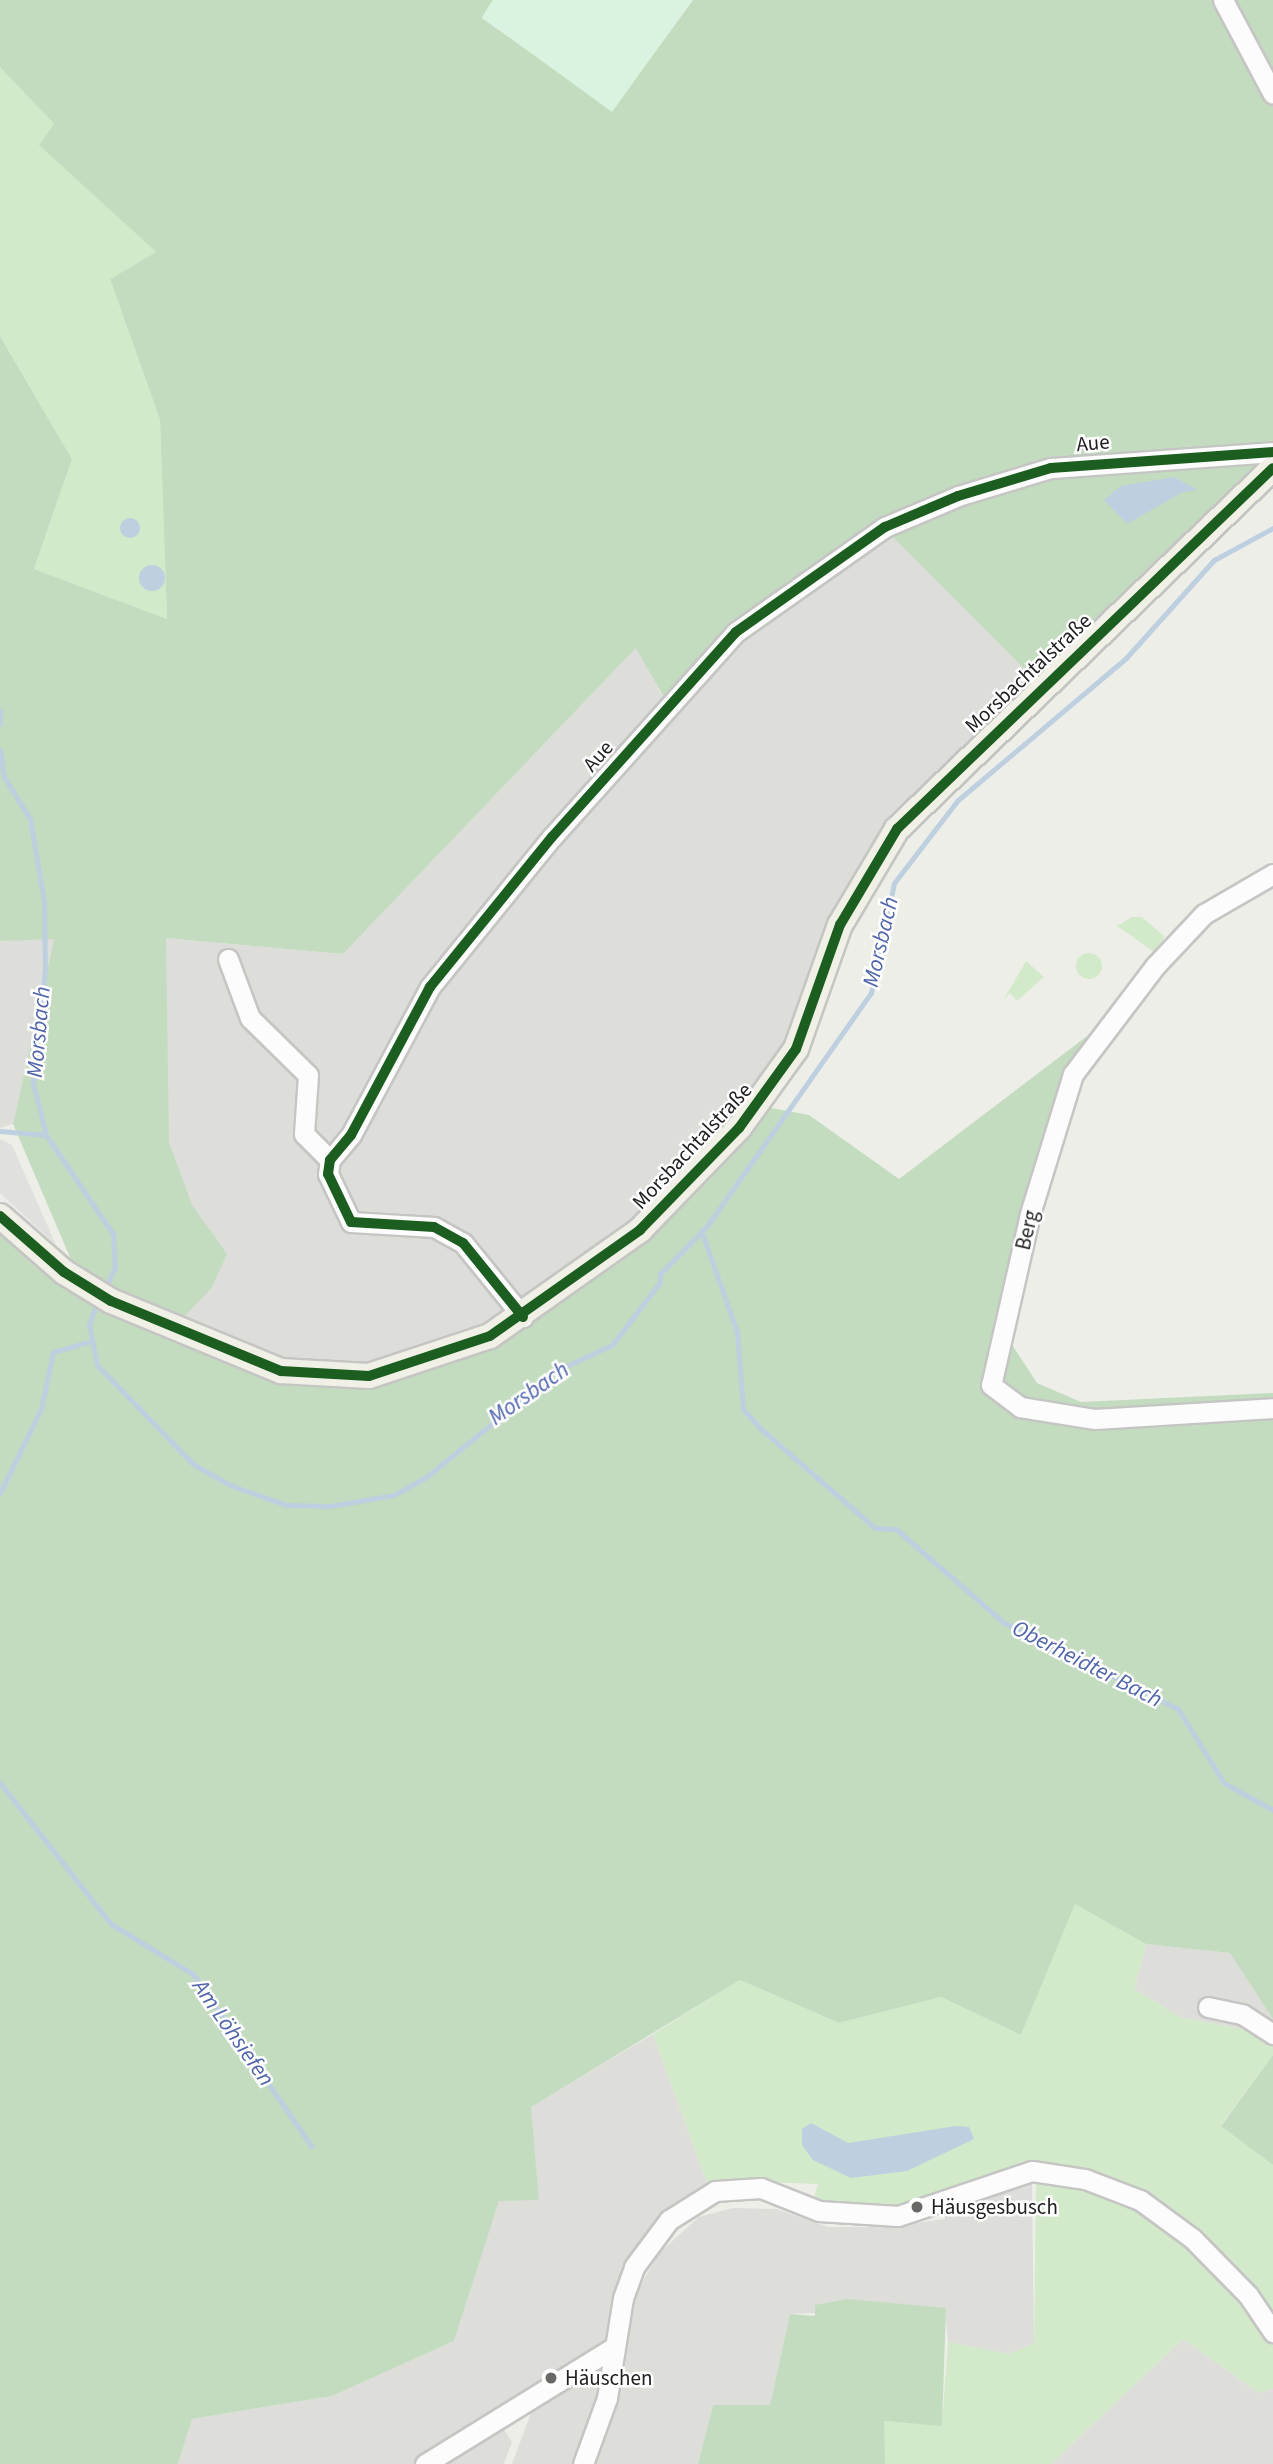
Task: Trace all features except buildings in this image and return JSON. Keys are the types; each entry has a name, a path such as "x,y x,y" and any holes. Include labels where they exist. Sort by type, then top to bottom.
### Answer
{"main road":[{"name":"Morsbachtalstraße","path":"0,1216 89,1289 110,1301 242,1359 327,1379 415,1366 523,1317 640,1230 761,1102 796,1049 852,900 897,830 1273,468"}],"street":[{"path":"1223,0 1273,94"},
{"name":"Aue","path":"330,1160 351,1135 448,963 713,654 794,587 885,527 958,496 1051,468 1273,452"},
{"name":"Berg","path":"1273,874 1204,914 1155,965 1073,1074 1030,1214 991,1385 1020,1407 1095,1419 1273,1408"},
{"path":"228,958 250,1018 308,1075 304,1134 330,1160 332,1184 351,1222 434,1227 463,1243 523,1317"},
{"path":"1208,2007 1242,2014 1273,2034"},
{"path":"583,2464 607,2398 613,2348 634,2267 669,2220 715,2191 761,2188 819,2211 898,2216 1032,2171 1085,2179 1140,2200 1192,2238 1248,2295 1273,2332"},
{"path":"425,2464 613,2348"}],"shaded area":[{"path":"890,534 1036,681 896,829 766,1107 565,1291 369,1383 174,1340 161,1110 165,938 343,954 637,647 671,713 742,635"},
{"path":"54,938 13,1124 0,1128 0,941"},
{"path":"0,1139 12,1145 56,1245 0,1193"},
{"path":"1146,1944 1231,1953 1273,2019 1273,2035 1180,2017 1134,1989"},
{"path":"653,2034 709,2188 664,2216 608,2339 416,2464 178,2464 192,2419 332,2396 454,2341 499,2200 539,2200 530,2107"},
{"path":"1032,2179 1034,2344 1008,2354 948,2342 945,2308 790,2314 770,2405 713,2405 698,2464 589,2464 630,2304 659,2253 699,2217 733,2208 776,2209 828,2227 884,2227 945,2219 945,2206"},
{"path":"1183,2339 1259,2393 1273,2389 1273,2464 1051,2464"},
{"path":"586,2372 604,2384 580,2464 512,2464 534,2405"},
{"path":"502,2426 512,2442 504,2464 431,2464"}],"green space":[{"path":"0,0 493,0 482,18 612,111 693,0 1273,0 1273,459 1036,681 890,534 801,577 667,703 636,648 343,954 166,938 169,1142 192,1205 227,1254 212,1287 185,1316 167,1314 75,1269 13,1124 54,939 0,941 0,336 72,459 34,569 167,619 160,420 110,279 156,252 39,145 54,124 0,67"},
{"path":"493,0 692,0 612,112 482,17"},
{"path":"0,67 54,124 40,145 156,252 110,279 160,420 167,619 34,569 72,459 0,336"},
{"path":"1132,917 1142,917 1165,937 1154,952 1117,926"},
{"path":"1089,953 1098,957 1102,966 1098,975 1089,979 1080,975 1076,966 1080,957"},
{"path":"1026,961 1044,977 1017,1001 1010,993 1004,999"},
{"path":"1099,1027 1069,1072 1009,1340 1037,1383 1081,1402 1273,1393 1273,2019 1230,1953 1146,1944 1075,1904 1021,2035 941,1997 839,2023 740,1980 531,2107 539,2200 499,2201 454,2341 332,2396 192,2419 178,2464 0,2464 0,1230 63,1283 130,1323 241,1365 326,1385 492,1340 766,1107 809,1115 899,1179"},
{"path":"1075,1903 1146,1944 1134,1989 1180,2017 1273,2035 1273,2055 1221,2125 1273,2165 1273,2389 1259,2393 1183,2339 1051,2464 885,2464 883,2421 942,2425 948,2342 1008,2354 1034,2344 1036,2186 1032,2179 913,2211 812,2205 818,2184 738,2181 709,2188 653,2034 740,1980 839,2023 941,1997 1021,2035"},
{"path":"1273,2055 1273,2165 1221,2126"},
{"path":"847,2299 946,2308 942,2426 884,2421 885,2464 698,2464 713,2405 770,2405 790,2314 815,2316 815,2305"}],"water":[{"path":"1174,477 1198,490 1183,492 1127,524 1104,500 1121,486"},
{"path":"130,518 137,521 140,528 137,535 130,538 123,535 120,528 123,521"},
{"path":"152,565 161,569 165,578 161,587 152,591 143,587 139,578 143,569"},
{"path":"811,2123 848,2143 956,2126 969,2127 974,2139 907,2171 851,2178 813,2160 802,2145 802,2129"}],"waterway":[{"name":"Morsbach","path":"98,1300 89,1325 97,1365 193,1464 230,1485 286,1505 330,1506 394,1495 425,1478 558,1370 612,1345 660,1282 660,1274 707,1226 871,993 894,883 958,800 1126,658 1214,560 1273,528"},
{"name":"Morsbach","path":"0,711 0,724"},
{"name":"Morsbach","path":"0,750 4,777 30,819 44,901 45,969 33,1083 46,1135 113,1234 115,1267 105,1289"},
{"path":"0,1131 46,1135"},
{"name":"Oberheidter Bach","path":"701,1230 737,1332 743,1409 761,1429 875,1528 896,1529 1003,1622 1178,1709 1224,1783 1273,1810"},
{"path":"0,1493 41,1409 53,1352 89,1342"},
{"name":"Am Löhsiefen","path":"0,1783 111,1924 193,1974 311,2146"}],"cycle path":[{"path":"523,1317 463,1243 434,1227 351,1222 328,1174 330,1160 351,1135 430,987 552,837 736,632 885,527 958,496 1051,468 1273,452"},
{"path":"0,1216 64,1272 111,1301 281,1371 369,1376 490,1336 640,1230 739,1128 796,1049 840,925 897,829 1273,468"}],"place":[{"name":"Häusgesbusch","path":"917,2207"},
{"name":"Häuschen","path":"551,2378"}]}
